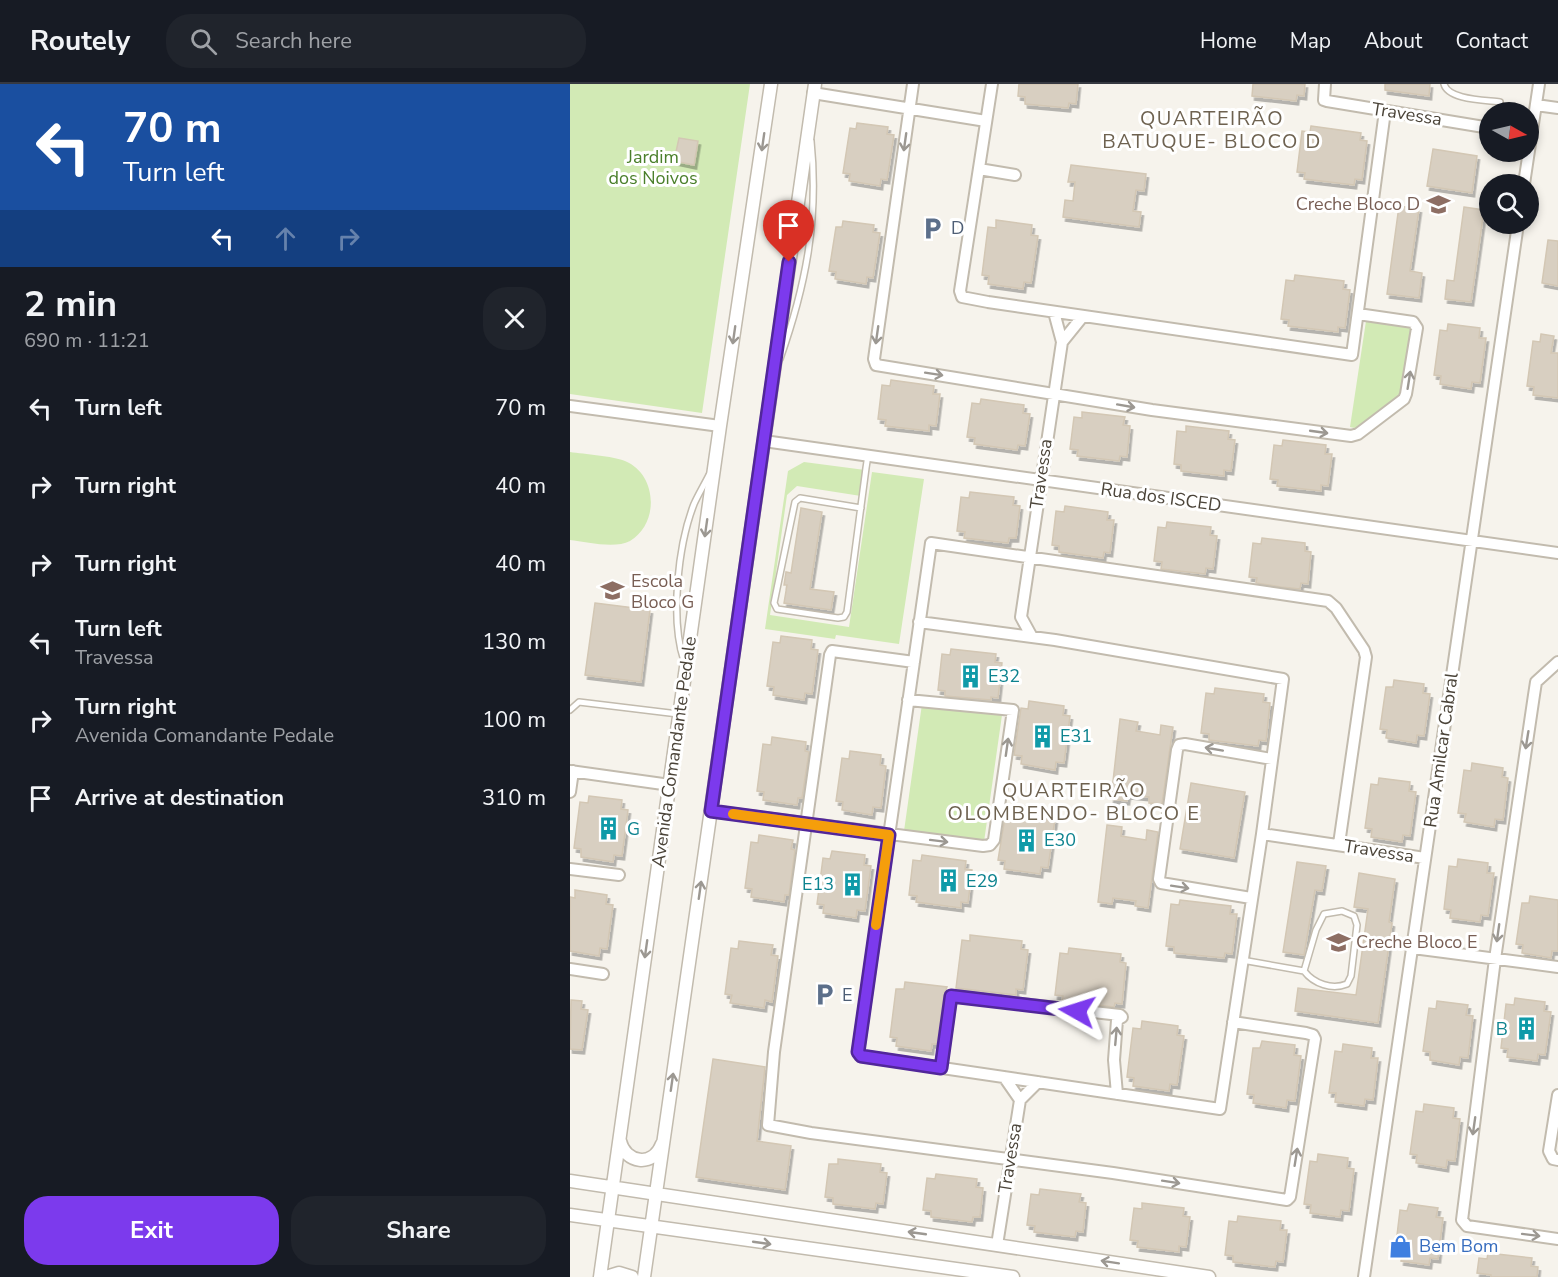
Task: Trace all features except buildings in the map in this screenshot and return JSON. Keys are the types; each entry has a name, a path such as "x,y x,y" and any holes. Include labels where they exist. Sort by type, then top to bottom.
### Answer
{"street":[{"name":"Avenida Comandante Pedale","path":"600,1277 720,426 771,84"},
{"path":"913,84 874,359 876,364 1152,410 1351,436 1356,435 1404,399 1417,328 1413,322 1358,314"},
{"path":"992,84 960,291 962,297 1352,355 1385,111"},
{"name":"Travessa","path":"1325,84 1324,100 1479,126"},
{"path":"1536,102 1539,84"},
{"path":"644,1277 814,89 910,109 986,121"},
{"path":"1539,105 1558,108"},
{"path":"979,169 1015,175"},
{"name":"Rua Amilcar Cabral","path":"1364,1277 1517,234"},
{"path":"1054,312 1062,342"},
{"path":"1062,342 1083,316"},
{"name":"Travessa","path":"1021,617 1062,342"},
{"path":"570,406 720,426"},
{"name":"Rua dos ISCED","path":"764,441 1558,553"},
{"path":"919,622 1032,637 1283,679 1220,1110 861,1056 858,1052 919,622 931,543 1328,601 1336,608 1364,650 1366,657 1339,844"},
{"path":"1006,633 1021,617 1032,637"},
{"path":"914,662 832,651 774,1052 768,1125 811,1133 1113,1173 1287,1200 1290,1197 1304,1114 1313,1035 1233,1022"},
{"path":"1558,662 1536,682 1495,958 1462,1220 1467,1226 1558,1239"},
{"path":"711,811 889,835 990,845 994,840 1012,710 908,700"},
{"path":"1251,898 1161,883 1159,879 1178,750 1179,745 1185,744 1272,759"},
{"path":"570,792 571,771 670,785"},
{"name":"Travessa","path":"1262,834 1425,858"},
{"path":"570,869 620,875"},
{"path":"1413,948 1558,967"},
{"path":"570,969 603,974"},
{"path":"941,1068 951,996 1120,1015 1122,1017 1117,1020 1114,1060 1117,1094"},
{"name":"Travessa","path":"997,1245 1020,1100 1004,1077"},
{"path":"1020,1100 1038,1082"},
{"path":"1558,1095 1549,1151 1553,1159 1558,1160"},
{"path":"620,1133 625,1153 638,1160 645,1160 657,1154 663,1140"},
{"path":"570,1181 1209,1277"},
{"path":"570,1215 1013,1277"},
{"path":"606,1277 619,1273 632,1277"}],"lane":[{"path":"1444,84 1445,89 1450,93 1459,96 1500,102"},
{"path":"773,380 802,291 808,261 813,199 810,122"},
{"path":"861,508 800,498 795,502 774,603 777,609 838,618 847,612 861,508 868,455"},
{"path":"686,668 678,646 677,610 680,557 694,505 716,463"},
{"path":"570,710 579,702 681,714"},
{"path":"1242,960 1304,971 1312,981 1340,987 1347,984 1351,976 1357,925 1354,916 1342,911 1324,914 1316,930 1304,971"}],"green space":[{"name":"Jardim dos Noivos","path":"570,84 750,84 702,413 570,394"},
{"path":"1370,318 1411,325 1401,396 1359,429 1350,427 1366,321"},
{"path":"570,452 606,456 625,461 636,467 644,476 649,487 650,511 640,533 630,541 609,545 570,540"},
{"path":"804,462 865,470 861,496 797,486 787,495 770,615 849,627 872,472 924,479 899,644 836,635 835,639 765,629 788,471"},
{"path":"922,704 1002,715 984,842 904,831"}],"slow traffic":[{"path":"733,814 889,835 876,925"}],"place":[{"name":"Creche Bloco D","path":"1438,204"},
{"name":"D","path":"933,228"},
{"name":"Escola Bloco G","path":"613,591"},
{"name":"E32","path":"970,676"},
{"name":"E31","path":"1042,736"},
{"name":"G","path":"609,829"},
{"name":"E30","path":"1026,840"},
{"name":"E29","path":"948,881"},
{"name":"E13","path":"852,884"},
{"name":"Creche Bloco E","path":"1338,942"},
{"name":"E","path":"824,995"},
{"name":"B","path":"1526,1029"},
{"name":"Bem Bom","path":"1401,1246"}],"district":[{"name":"QUARTEIRÃO BATUQUE- BLOCO D","path":"1212,130"},
{"name":"QUARTEIRÃO OLOMBENDO- BLOCO E","path":"1074,802"}],"route":[{"path":"789,262 711,811 889,835 859,1055 941,1068 951,996 1077,1011"}]}
